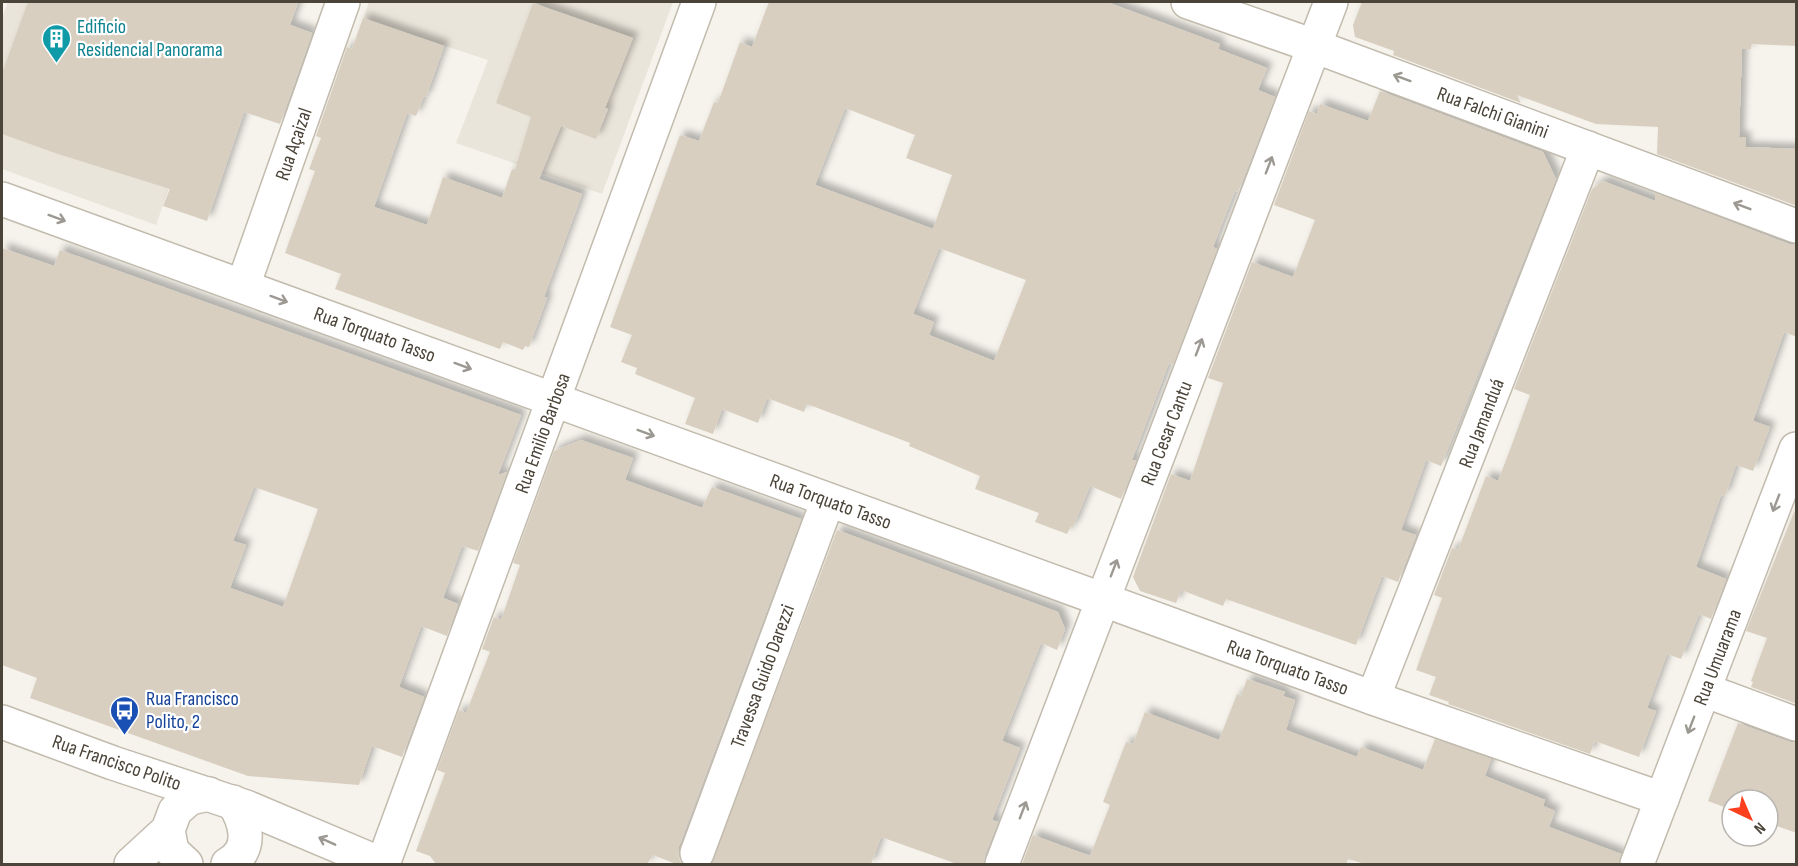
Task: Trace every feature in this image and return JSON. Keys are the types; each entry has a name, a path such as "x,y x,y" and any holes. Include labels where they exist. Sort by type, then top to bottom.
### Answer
{"street":[{"name":"Rua Açaizal","path":"243,286 343,2"},
{"name":"Rua Emilio Barbosa","path":"382,864 555,399 699,2"},
{"name":"Rua Falchi Gianini","path":"1188,2 1314,46 1797,226"},
{"name":"Rua Cesar Cantu","path":"1002,864 1331,2"},
{"name":"Rua Jamanduá","path":"1373,698 1588,148"},
{"name":"Rua Torquato Tasso","path":"2,199 1373,698 1662,799"},
{"name":"Rua Umuarama","path":"1637,864 1797,449"},
{"name":"Travessa Guido Darezzi","path":"697,854 828,500"},
{"path":"1704,690 1797,724"},
{"name":"Rua Francisco Polito","path":"2,722 113,763 221,798 382,864"},
{"path":"131,864 168,830 175,811 190,798 221,798 243,817 246,833 242,849 231,864"},
{"path":"168,830 172,851 186,864"}],"shaded area":[{"path":"8,2 156,2 130,72 201,97 156,225 2,169 2,18"},
{"path":"369,2 673,2 602,194 456,143 488,60 363,19"}],"building":[{"path":"28,2 298,2 290,25 312,33 280,124 244,112 207,221 163,206 170,189 2,134 2,73"},
{"path":"769,2 1107,2 1220,44 1218,49 1267,68 1258,90 1275,97 1238,192 1235,191 1213,247 1217,249 1173,365 1169,363 1132,460 1136,461 1121,499 1090,486 1073,527 1071,526 1067,534 1035,522 1039,513 975,489 980,476 909,446 910,443 807,404 804,412 767,398 758,423 722,409 713,434 685,424 695,398 635,374 637,368 621,362 632,335 610,327 680,135 699,141 714,102 718,103 740,42 752,47","holes":["845,108 915,135 906,158 952,175 933,229 815,185","939,248 1026,280 994,361 929,335 934,322 913,314"]},
{"path":"1362,2 1797,2 1797,46 1751,44 1751,49 1742,49 1739,137 1746,137 1745,147 1797,149 1797,206 1657,154 1658,127 1596,124 1517,95 1521,103 1393,55 1394,51 1355,37 1353,25"},
{"path":"533,3 633,38 605,108 608,109 596,139 561,126 539,179 582,194 544,297 547,298 529,347 525,346 523,350 503,342 500,349 335,289 341,274 285,253 315,171 309,169 321,138 316,136 347,47 352,49 363,18 444,46 426,97 424,96 416,116 407,113 374,207 427,225 443,177 502,198 512,169 515,170 531,117 496,103"},
{"path":"1380,91 1543,152 1556,179 1441,466 1426,460 1401,530 1416,535 1398,582 1382,576 1356,645 1226,599 1223,606 1181,590 1176,603 1140,591 1133,577 1171,474 1190,481 1223,383 1208,378 1252,262 1293,277 1315,220 1274,205 1309,111 1317,114 1320,104 1368,121"},
{"path":"1603,181 1655,201 1655,193 1789,244 1797,244 1797,337 1784,332 1753,421 1770,427 1753,471 1736,465 1725,496 1721,495 1696,567 1726,579 1711,619 1699,614 1681,659 1667,654 1647,708 1656,711 1639,757 1595,741 1590,754 1448,704 1449,702 1429,695 1436,677 1416,670 1442,598 1434,595 1452,548 1458,550 1486,476 1498,481 1530,395 1514,389 1592,189"},
{"path":"2,248 54,266 60,250 521,415 498,475 507,472 478,551 462,546 443,598 458,604 447,636 421,626 399,687 424,697 402,757 372,746 359,785 248,776 30,698 37,678 2,665","holes":["254,487 318,509 283,607 230,588 246,545 233,541"]},
{"path":"581,440 633,458 625,480 702,508 712,487 801,519 679,846 678,856 682,864 653,855 647,864 436,864 430,856 416,851 445,773 437,770 459,710 466,713 490,652 482,649 494,617 501,620 520,565 513,563 554,451"},
{"path":"1794,512 1797,513 1797,704 1751,687 1753,682 1751,681 1767,638 1746,631"},
{"path":"837,530 1058,612 1065,629 1057,650 1041,643 1002,741 1020,748 992,820 998,822 984,857 984,864 957,864 881,837 871,864 711,864"},
{"path":"1247,679 1285,692 1283,696 1295,700 1286,730 1357,757 1361,747 1423,770 1435,739 1491,759 1485,776 1545,800 1543,806 1555,811 1549,827 1621,854 1619,864 1365,864 1348,859 1346,864 1022,864 1033,835 1090,856 1110,805 1103,802 1126,742 1133,744 1145,712 1219,740 1237,694 1241,696"},
{"path":"1738,723 1790,742 1797,742 1797,833 1780,827 1780,788 1720,788 1720,806 1708,801"}],"place":[{"name":"Edificio Residencial Panorama","path":"56,64"},
{"name":"Rua Francisco Polito, 2","path":"125,736"}]}
